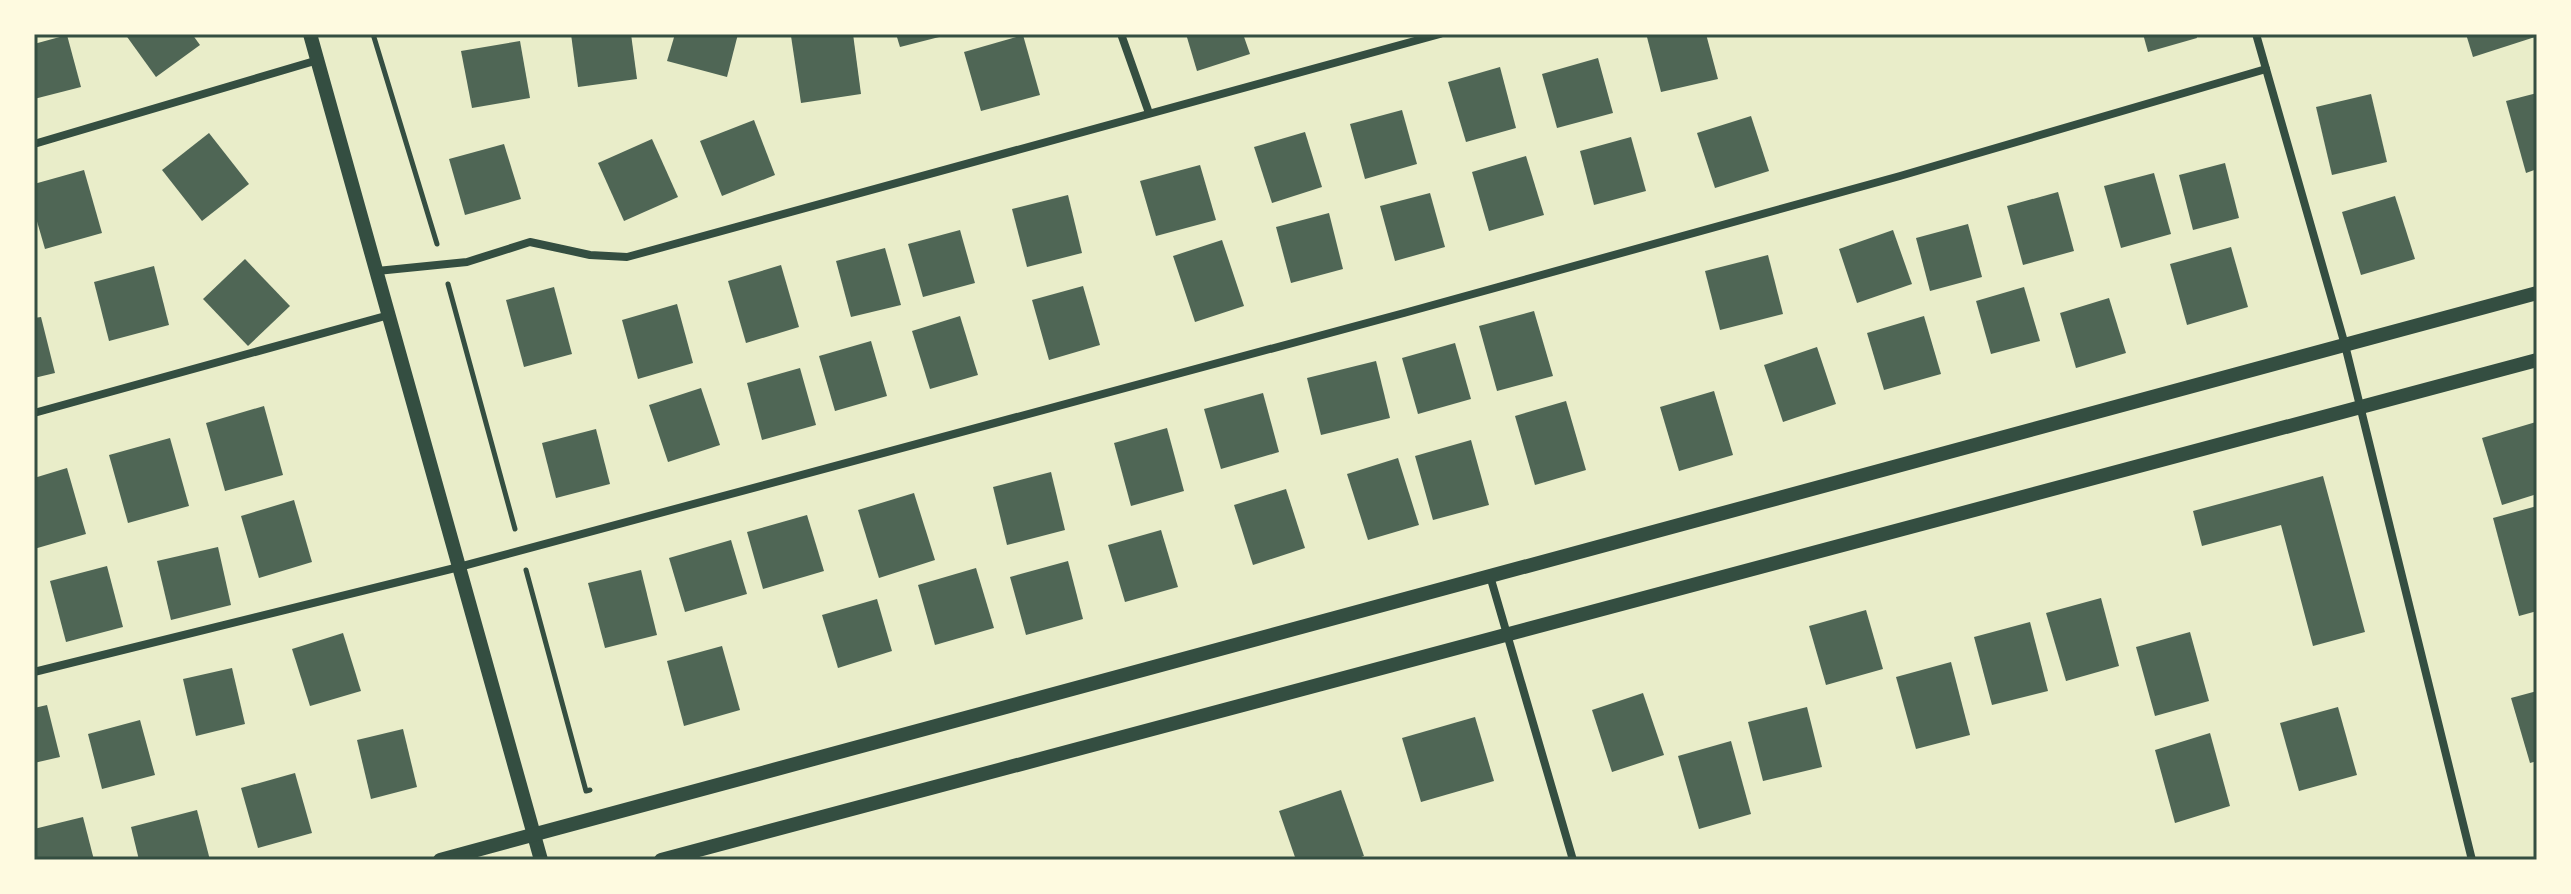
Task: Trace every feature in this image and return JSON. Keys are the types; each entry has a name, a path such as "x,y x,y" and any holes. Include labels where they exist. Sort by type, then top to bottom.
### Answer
{"street":[{"path":"310,34 541,860"},
{"path":"1121,34 1149,113"},
{"path":"377,271 467,262 530,242 590,255 627,257 1440,34"},
{"path":"2256,34 2345,345 2472,860"},
{"path":"34,144 318,60"},
{"path":"34,672 459,567 1404,313 1900,176 2266,69"},
{"path":"440,860 2537,293"},
{"path":"34,413 389,315"},
{"path":"661,860 2537,360"},
{"path":"1490,576 1573,860"}],"path":[{"path":"373,34 443,265 586,791"}],"building":[{"path":"125,34 192,34 200,45 156,77"},
{"path":"571,34 631,34 637,79 578,87"},
{"path":"675,34 738,34 727,77 667,61"},
{"path":"853,34 861,94 801,103 791,36"},
{"path":"896,34 946,34 947,35 900,47"},
{"path":"1186,34 1243,34 1250,54 1197,71"},
{"path":"1706,34 1718,79 1661,92 1647,37"},
{"path":"2143,34 2196,34 2197,38 2148,52"},
{"path":"2466,34 2534,34 2535,37 2473,57"},
{"path":"67,35 81,87 34,99 34,44"},
{"path":"1023,35 1040,95 981,111 964,52"},
{"path":"520,41 530,98 472,108 461,51"},
{"path":"1598,58 1613,113 1557,128 1542,74"},
{"path":"1500,67 1516,128 1466,142 1448,82"},
{"path":"2537,93 2537,169 2526,173 2506,101"},
{"path":"2371,94 2387,162 2332,175 2316,107"},
{"path":"1402,110 1417,164 1365,179 1350,124"},
{"path":"1751,116 1769,171 1715,188 1697,133"},
{"path":"754,120 775,175 722,196 700,141"},
{"path":"1305,132 1322,187 1272,203 1254,147"},
{"path":"209,133 249,184 202,221 162,170"},
{"path":"1631,137 1646,191 1594,205 1580,151"},
{"path":"652,139 678,197 624,221 598,163"},
{"path":"504,144 521,199 465,215 449,159"},
{"path":"1526,156 1544,215 1489,231 1472,172"},
{"path":"2225,163 2239,218 2193,230 2179,175"},
{"path":"1200,165 1216,220 1156,236 1140,181"},
{"path":"84,170 102,233 45,249 34,211 34,184"},
{"path":"2154,173 2171,234 2121,248 2104,186"},
{"path":"2058,192 2074,251 2023,265 2007,206"},
{"path":"1430,193 1445,247 1395,261 1380,206"},
{"path":"1068,195 1082,253 1027,267 1012,209"},
{"path":"2395,196 2415,259 2361,275 2342,212"},
{"path":"1329,213 1343,269 1291,283 1276,227"},
{"path":"1968,224 1982,277 1930,291 1916,238"},
{"path":"960,230 975,283 923,297 908,244"},
{"path":"1893,230 1912,284 1857,303 1839,249"},
{"path":"1222,240 1244,306 1195,322 1173,256"},
{"path":"2231,247 2248,307 2187,325 2170,264"},
{"path":"885,248 901,305 851,317 836,261"},
{"path":"1768,255 1783,314 1720,330 1705,271"},
{"path":"245,259 290,306 248,346 203,299"},
{"path":"781,265 799,327 746,343 728,281"},
{"path":"154,266 169,325 109,341 94,282"},
{"path":"1083,286 1100,345 1049,360 1032,300"},
{"path":"554,287 572,354 524,367 506,300"},
{"path":"2024,287 2040,341 1991,354 1976,301"},
{"path":"2109,298 2126,353 2076,368 2060,313"},
{"path":"677,304 693,363 638,379 622,320"},
{"path":"1534,311 1553,376 1497,391 1479,326"},
{"path":"960,316 978,375 930,389 912,331"},
{"path":"1924,316 1941,374 1884,390 1867,333"},
{"path":"41,317 55,373 34,378 34,318"},
{"path":"871,341 887,396 835,411 819,356"},
{"path":"1455,343 1471,399 1418,414 1402,358"},
{"path":"1817,347 1836,404 1783,422 1764,365"},
{"path":"1376,361 1390,418 1321,435 1307,378"},
{"path":"800,368 816,425 762,440 747,383"},
{"path":"701,388 720,445 668,462 649,405"},
{"path":"1714,391 1733,455 1679,471 1660,407"},
{"path":"1263,393 1279,452 1221,469 1204,409"},
{"path":"1566,401 1586,470 1535,485 1515,416"},
{"path":"264,406 283,475 225,491 206,423"},
{"path":"2536,422 2537,494 2502,505 2482,438"},
{"path":"1167,428 1184,491 1131,506 1114,443"},
{"path":"596,429 610,484 556,498 542,443"},
{"path":"170,438 189,506 128,523 109,455"},
{"path":"1471,440 1489,505 1433,520 1415,456"},
{"path":"1398,458 1419,525 1368,540 1347,474"},
{"path":"67,468 86,534 34,549 34,478"},
{"path":"1051,472 1065,530 1007,545 993,487"},
{"path":"2323,476 2365,632 2313,646 2281,525 2202,546 2193,511"},
{"path":"1286,489 1305,548 1253,565 1234,505"},
{"path":"914,493 935,560 879,578 858,510"},
{"path":"294,500 312,562 259,578 241,516"},
{"path":"2537,506 2537,611 2519,616 2493,518"},
{"path":"807,515 824,571 763,589 747,532"},
{"path":"1161,530 1178,587 1125,602 1108,545"},
{"path":"731,540 747,594 685,612 669,558"},
{"path":"218,547 231,605 171,620 157,561"},
{"path":"1068,561 1083,619 1026,635 1010,577"},
{"path":"107,566 123,627 66,642 50,581"},
{"path":"976,568 994,628 935,645 918,585"},
{"path":"641,570 657,635 605,648 588,583"},
{"path":"2101,598 2119,666 2066,681 2046,613"},
{"path":"877,599 892,651 838,668 822,615"},
{"path":"1866,610 1883,669 1826,685 1809,626"},
{"path":"2030,622 2048,691 1992,705 1974,637"},
{"path":"2190,632 2209,701 2155,716 2136,647"},
{"path":"343,633 361,691 310,706 292,649"},
{"path":"722,646 740,710 684,726 667,661"},
{"path":"1951,662 1970,735 1916,749 1896,677"},
{"path":"232,668 245,724 196,736 183,679"},
{"path":"2537,691 2537,761 2530,763 2511,698"},
{"path":"1643,693 1664,755 1612,772 1592,710"},
{"path":"47,705 60,757 34,763 34,708"},
{"path":"1807,707 1822,767 1763,781 1748,722"},
{"path":"2338,707 2357,775 2299,791 2280,723"},
{"path":"1475,717 1494,781 1421,802 1402,738"},
{"path":"140,720 155,775 102,789 88,734"},
{"path":"403,729 417,787 371,799 357,740"},
{"path":"2210,733 2230,806 2175,823 2155,750"},
{"path":"1731,741 1751,814 1699,829 1678,756"},
{"path":"295,773 312,833 258,848 241,788"},
{"path":"1341,790 1364,856 1353,860 1296,860 1279,811"},
{"path":"197,810 210,860 139,860 131,827"},
{"path":"83,817 94,860 34,860 34,829"}]}
